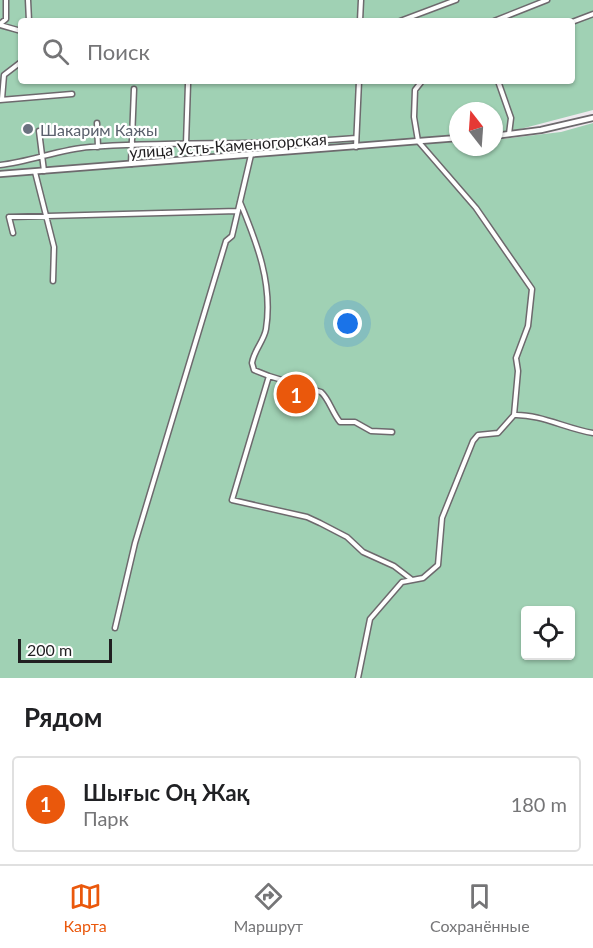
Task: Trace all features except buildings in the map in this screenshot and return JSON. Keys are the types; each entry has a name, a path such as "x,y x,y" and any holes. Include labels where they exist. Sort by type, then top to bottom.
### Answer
{"street":[{"path":"6,0 6,19 0,25 18,30"},
{"path":"28,0 29,18"},
{"path":"360,18 361,0"},
{"path":"408,18 456,0"},
{"path":"502,18 548,0"},
{"path":"575,21 593,14"},
{"path":"18,64 4,75 1,100 72,94"},
{"path":"186,144 188,84"},
{"path":"356,147 359,84"},
{"path":"358,678 370,619 402,582 423,578 438,565 442,518 473,441 478,435 498,433 514,416 518,371 516,358 528,326 532,289 476,208 418,141 414,117 415,90 420,84"},
{"path":"499,84 511,118 510,134"},
{"path":"131,164 134,89"},
{"path":"503,135 593,118"},
{"path":"97,123 98,147"},
{"path":"39,131 44,171"},
{"path":"0,165 98,147 265,144 356,138"},
{"name":"улица Усть-Каменогорская","path":"0,174 449,139"},
{"path":"115,628 135,543 226,241 232,236 250,155"},
{"path":"35,172 44,215 54,247 53,281"},
{"path":"240,202 252,232 270,293 266,331 252,363 255,370 321,392 327,397 330,409 340,422 355,422 371,431 392,432"},
{"path":"13,233 9,217 238,211"},
{"path":"269,376 232,500 307,517 347,537 363,552 394,566 412,580"},
{"path":"514,416 523,415 567,429 593,433"}],"green space":[{"path":"0,0 593,0 593,110 503,134 503,102 449,102 449,156 503,156 503,139 561,132 593,123 593,678 0,678"}],"place":[{"name":"Шакарим Кажы","path":"28,129"},
{"name":"Шығыс Оң Жақ","path":"296,394"}]}
